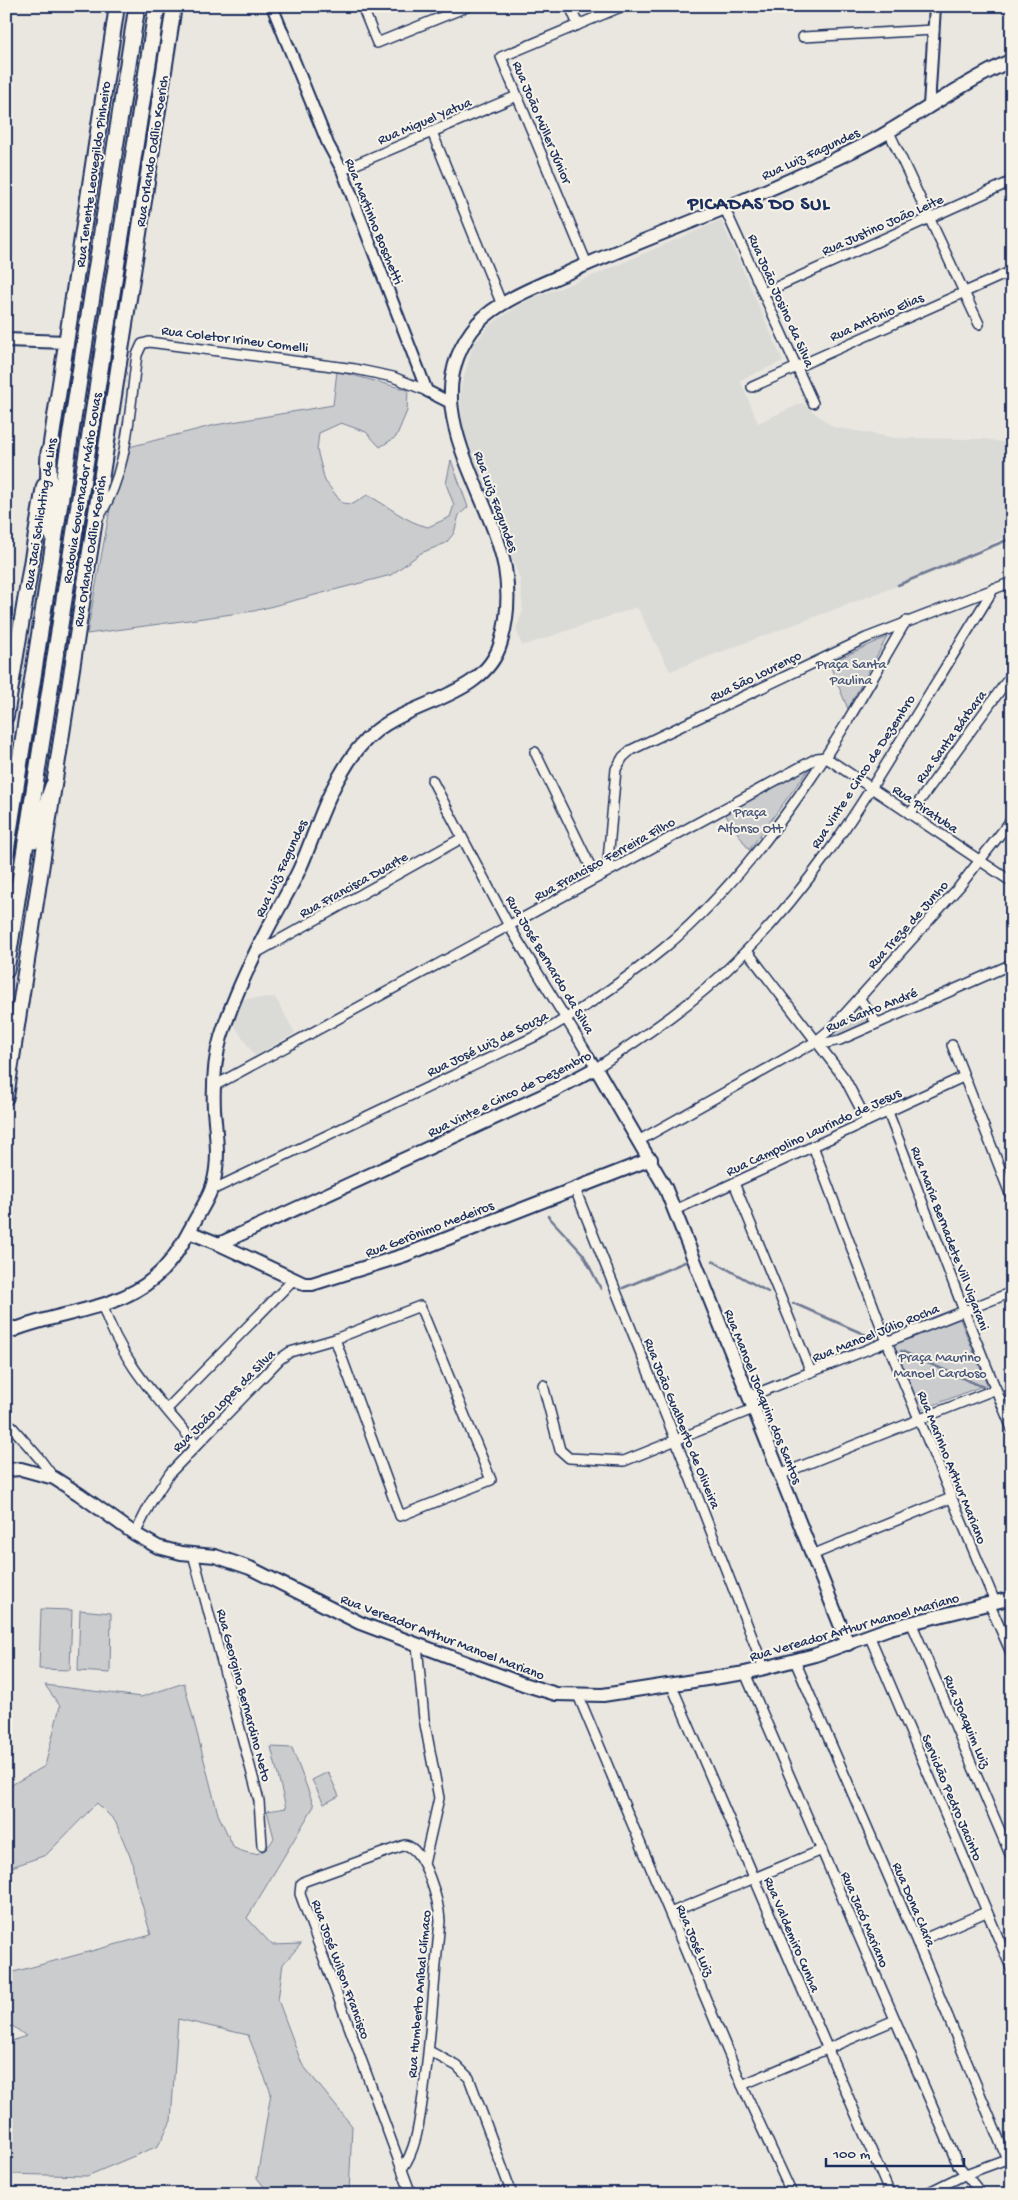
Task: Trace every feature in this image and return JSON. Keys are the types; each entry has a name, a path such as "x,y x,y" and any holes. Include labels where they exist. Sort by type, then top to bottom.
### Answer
{"highway":[{"name":"Rodovia Governador Mário Covas","path":"6,851 137,6"},
{"name":"Rodovia Governador Mário Covas","path":"6,970 156,6"},
{"path":"49,452 48,514 53,547"},
{"path":"21,877 53,786"}],"main road":[{"name":"Rua Tenente Leovegildo Pinheiro","path":"67,342 117,6"},
{"name":"Rua Orlando Odílio Koerich","path":"6,1097 174,6"},
{"name":"Rua Luiz Fagundes","path":"9,1330 102,1304 132,1292 152,1280 171,1260 212,1190 218,1140 214,1086 217,1054 231,1009 256,953 299,870 338,778 359,749 377,730 405,713 455,692 470,683 494,661 507,614 505,571 498,541 454,431 449,402 457,360 469,336 480,320 502,305 587,264 725,209 812,170 889,132 986,72 1012,60"},
{"path":"6,340 67,342"},
{"name":"Rua Jaci Schlichting de Lins","path":"6,716 67,342"},
{"name":"Rua José Bernardo da Silva","path":"596,1068 651,1159"},
{"name":"Rua Vinte e Cinco de Dezembro","path":"219,1244 555,1090 596,1068"},
{"name":"Rua Gerônimo Medeiros","path":"219,1244 304,1284 321,1283 405,1255 651,1159"},
{"name":"Rua Manoel Joaquim dos Santos","path":"651,1159 675,1210 779,1475 848,1644"},
{"path":"189,1232 219,1244"},
{"name":"Rua Vereador Arthur Manoel Mariano","path":"6,1470 22,1469 54,1478 135,1534 158,1547 215,1556 260,1571 325,1607 360,1623 556,1694 603,1694 745,1672 794,1661 911,1622 1012,1598"}],"street":[{"name":"Rua Martinho Boschetti","path":"272,6 328,144 342,170 427,390"},
{"path":"362,6 377,43 469,6"},
{"path":"570,6 578,25"},
{"name":"Rua João Müller Júnior","path":"587,264 501,57 623,6"},
{"path":"929,106 937,8"},
{"path":"803,37 934,30"},
{"name":"Rua Miguel Yatua","path":"342,170 517,96"},
{"path":"432,132 502,305"},
{"path":"889,132 978,324"},
{"name":"Rua Justino João Leite","path":"763,293 1012,181"},
{"name":"Rua João Josino da Silva","path":"725,209 813,402"},
{"name":"Rua Antônio Elias","path":"752,387 1012,271"},
{"name":"Rua Coletor Irineu Comelli","path":"93,526 108,504 120,471 137,354 142,344 149,342 341,366 393,377 427,390 449,402"},
{"name":"Rua São Lourenço","path":"607,872 616,769 627,753 800,668 906,621 1012,582"},
{"name":"Rua Vinte e Cinco de Dezembro","path":"596,1068 692,1001 747,951 825,856 872,788 994,588"},
{"name":"Rua José Luiz de Souza","path":"212,1190 518,1045 566,1019 646,962 690,924 768,836 825,757 906,621"},
{"name":"Rua Santa Bárbara","path":"910,814 1012,674"},
{"path":"535,752 596,878"},
{"name":"Rua Piratuba","path":"825,757 1012,882"},
{"name":"Rua Francisco Ferreira Filho","path":"214,1086 808,762 825,757"},
{"name":"Rua José Bernardo da Silva","path":"432,780 509,926 596,1068"},
{"name":"Rua Treze de Junho","path":"815,1042 828,1032 981,861 1012,818"},
{"name":"Rua Francisca Duarte","path":"256,953 462,838"},
{"path":"747,951 845,1079 867,1121"},
{"name":"Rua Santo André","path":"640,1140 815,1042 833,1043 1012,964"},
{"path":"859,998 877,1023"},
{"path":"952,1045 1012,1199"},
{"name":"Rua Campolino Laurindo de Jesus","path":"675,1210 963,1077"},
{"name":"Rua Maria Bernadete Vill Vigarani","path":"888,1112 964,1311 1012,1429"},
{"name":"Rua Marinho Arthur Mariano","path":"813,1146 887,1342 951,1498 1012,1655"},
{"path":"734,1183 811,1372"},
{"name":"Rua João Gualberto de Oliveira","path":"574,1189 676,1441 764,1668"},
{"path":"167,1409 294,1279"},
{"name":"Rua Manoel Júlio Rocha","path":"748,1397 1012,1292"},
{"path":"102,1304 125,1356 196,1445"},
{"name":"Rua João Lopes da Silva","path":"135,1534 160,1487 196,1445 280,1359 290,1352 335,1339 420,1306 491,1480 400,1516 335,1339"},
{"path":"543,1385 560,1450 569,1458 624,1461 753,1409"},
{"path":"779,1475 996,1389"},
{"path":"6,1420 40,1458 54,1478"},
{"path":"812,1555 951,1498"},
{"name":"Rua Georgino Bernardino Neto","path":"193,1554 256,1785 262,1845"},
{"name":"Rua Joaquim Luiz","path":"911,1622 1012,1859"},
{"name":"Servidão Pedro Jacinto","path":"869,1635 1012,1970"},
{"path":"417,1644 424,1719 439,1798 424,1864"},
{"name":"Rua Dona Clara","path":"794,1661 1009,2158"},
{"name":"Rua Jacó Mariano","path":"745,1672 958,2164 976,2187 979,2194"},
{"name":"Rua Valdemiro Cunha","path":"671,1684 890,2194"},
{"name":"Rua José Luiz","path":"578,1695 742,2085 792,2194"},
{"name":"Rua José Wilson Francisco","path":"411,2194 300,1894 300,1888 305,1881 397,1847 411,1846 424,1864"},
{"path":"670,1913 822,1850"},
{"name":"Rua Humberto Aníbal Clímaco","path":"402,2169 414,2145 429,2052 440,1921 438,1903 424,1864"},
{"path":"917,1942 986,1912"},
{"path":"742,2085 895,2020"},
{"path":"429,2052 458,2066 470,2078 512,2194"},
{"path":"924,2194 966,2174 1009,2158"}],"shaded area":[{"path":"721,220 783,361 740,380 758,423 802,403 833,427 896,438 986,439 1012,444 1012,534 889,589 670,671 637,607 522,646 516,629 523,611 520,579 463,429 460,391 473,345 491,324 528,300 597,274"},
{"path":"275,997 295,1033 255,1056 232,1022 236,1005 243,999"}],"green space":[{"path":"337,371 408,390 407,411 396,437 380,447 366,432 341,423 319,433 317,450 325,481 342,503 353,504 367,495 404,517 428,527 450,517 454,505 446,484 451,460 468,507 459,515 454,533 446,543 421,553 391,575 254,611 87,634 121,449 215,425 333,405"},
{"name":"Praça Santa Paulina","path":"887,637 848,709 829,663"},
{"name":"Praça Alfonso Ott","path":"811,766 749,850 725,814"},
{"path":"858,1006 868,1021 835,1038 830,1037"},
{"name":"Praça Maurino Manoel Cardoso","path":"960,1319 987,1384 921,1410 894,1345"},
{"path":"41,1609 72,1610 70,1670 39,1669"},
{"path":"80,1610 111,1613 110,1673 78,1671"},
{"path":"184,1683 218,1814 234,1848 252,1854 257,1854 266,1849 274,1838 267,1811 286,1808 271,1747 292,1748 314,1806 247,1918 272,1945 301,1944 283,1964 278,2000 302,2064 352,2126 349,2194 270,2194 257,2178 271,2093 248,2035 178,2019 171,2121 158,2146 87,2176 6,2174 6,2043 26,2036 6,2021 6,1974 151,1935 135,1881 132,1861 115,1821 97,1803 46,1855 6,1869 6,1788 45,1766 60,1706 45,1685 141,1697"},
{"path":"328,1772 339,1796 324,1804 312,1780"}],"waterway":[{"path":"898,585 1012,538"},
{"path":"548,1216 583,1254 601,1289"},
{"path":"713,1261 768,1292"},
{"path":"623,1288 685,1262"},
{"path":"793,1303 875,1339"},
{"path":"901,1351 983,1387"}],"district":[{"name":"PICADAS DO SUL","path":"759,202"}]}
